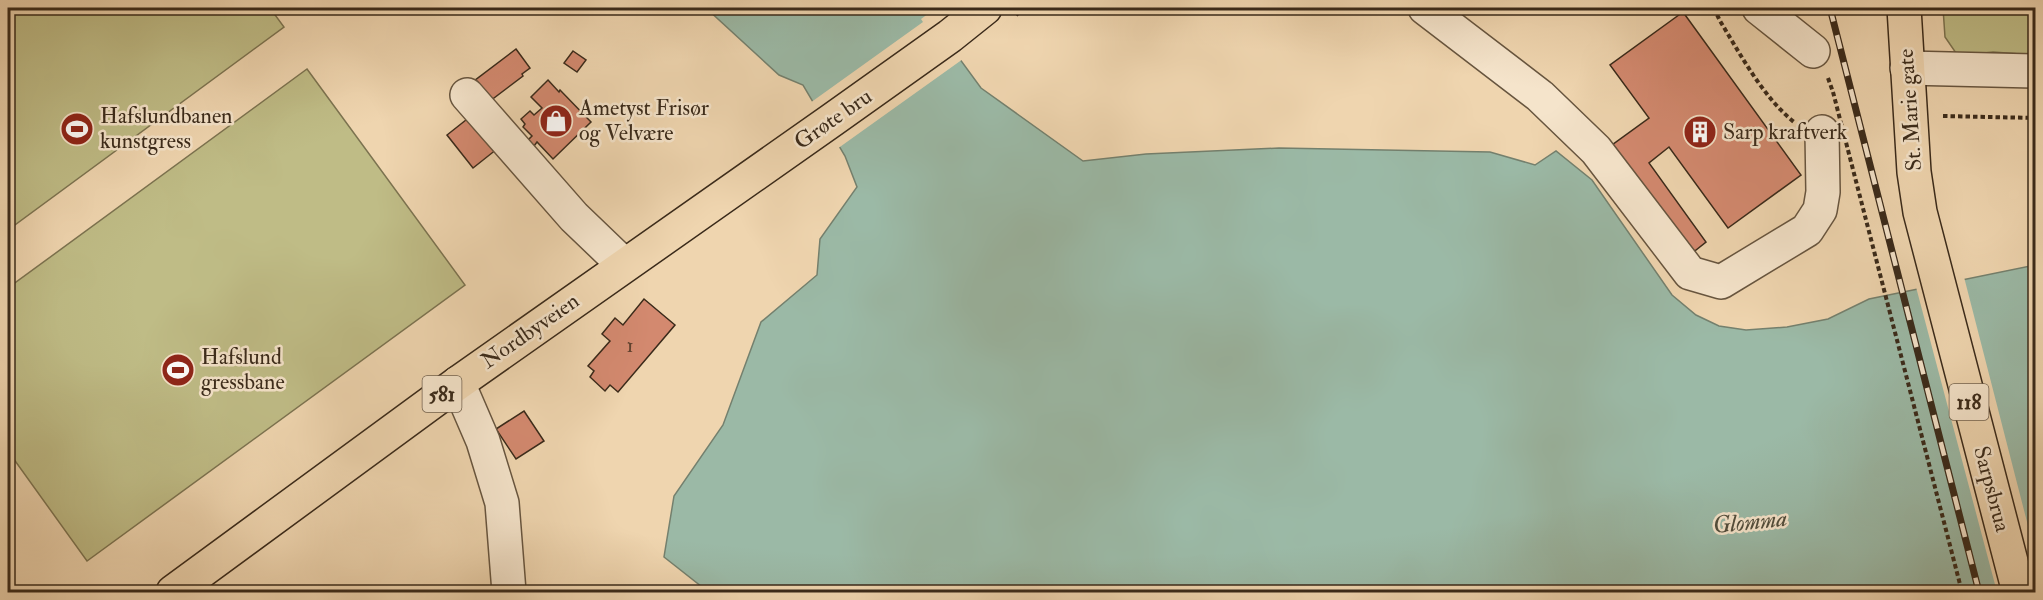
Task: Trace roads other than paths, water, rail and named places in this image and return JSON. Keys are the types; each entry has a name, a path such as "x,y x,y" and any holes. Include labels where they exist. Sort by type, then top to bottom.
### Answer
{"main road":[{"name":"Grøte bru","path":"715,201 950,36 985,8"},
{"name":"St. Marie gate","path":"1904,8 1914,172 1920,212"},
{"name":"Nordbyveien","path":"173,592 458,382 715,201"},
{"name":"Sarpsbrua","path":"1920,212 2019,592"}],"street":[{"path":"1425,8 1540,96 1596,150 1690,273 1721,282 1807,230 1820,210 1824,192 1822,132"},
{"path":"1759,8 1813,51"},
{"path":"1907,68 2036,71"},
{"path":"467,95 574,217 624,264"},
{"path":"458,382 483,441 502,502 509,592"}],"water":[{"name":"Glomma","path":"706,8 938,8 948,43 981,88 1083,161 1146,154 1279,148 1490,152 1535,165 1556,151 1592,180 1672,295 1696,315 1719,326 1746,330 1787,327 1828,319 1869,299 2035,265 2036,587 2028,592 704,592 702,587 664,557 674,496 723,425 761,322 817,275 820,239 857,187 845,156 803,85 779,75"}],"railway":[{"path":"1830,8 1979,592"}],"place":[{"name":"Ametyst Frisør og Velvære","path":"556,121"},
{"name":"Hafslundbanen kunstgress","path":"77,129"},
{"name":"Sarp kraftverk","path":"1700,132"},
{"name":"Hafslund gressbane","path":"178,370"}]}
